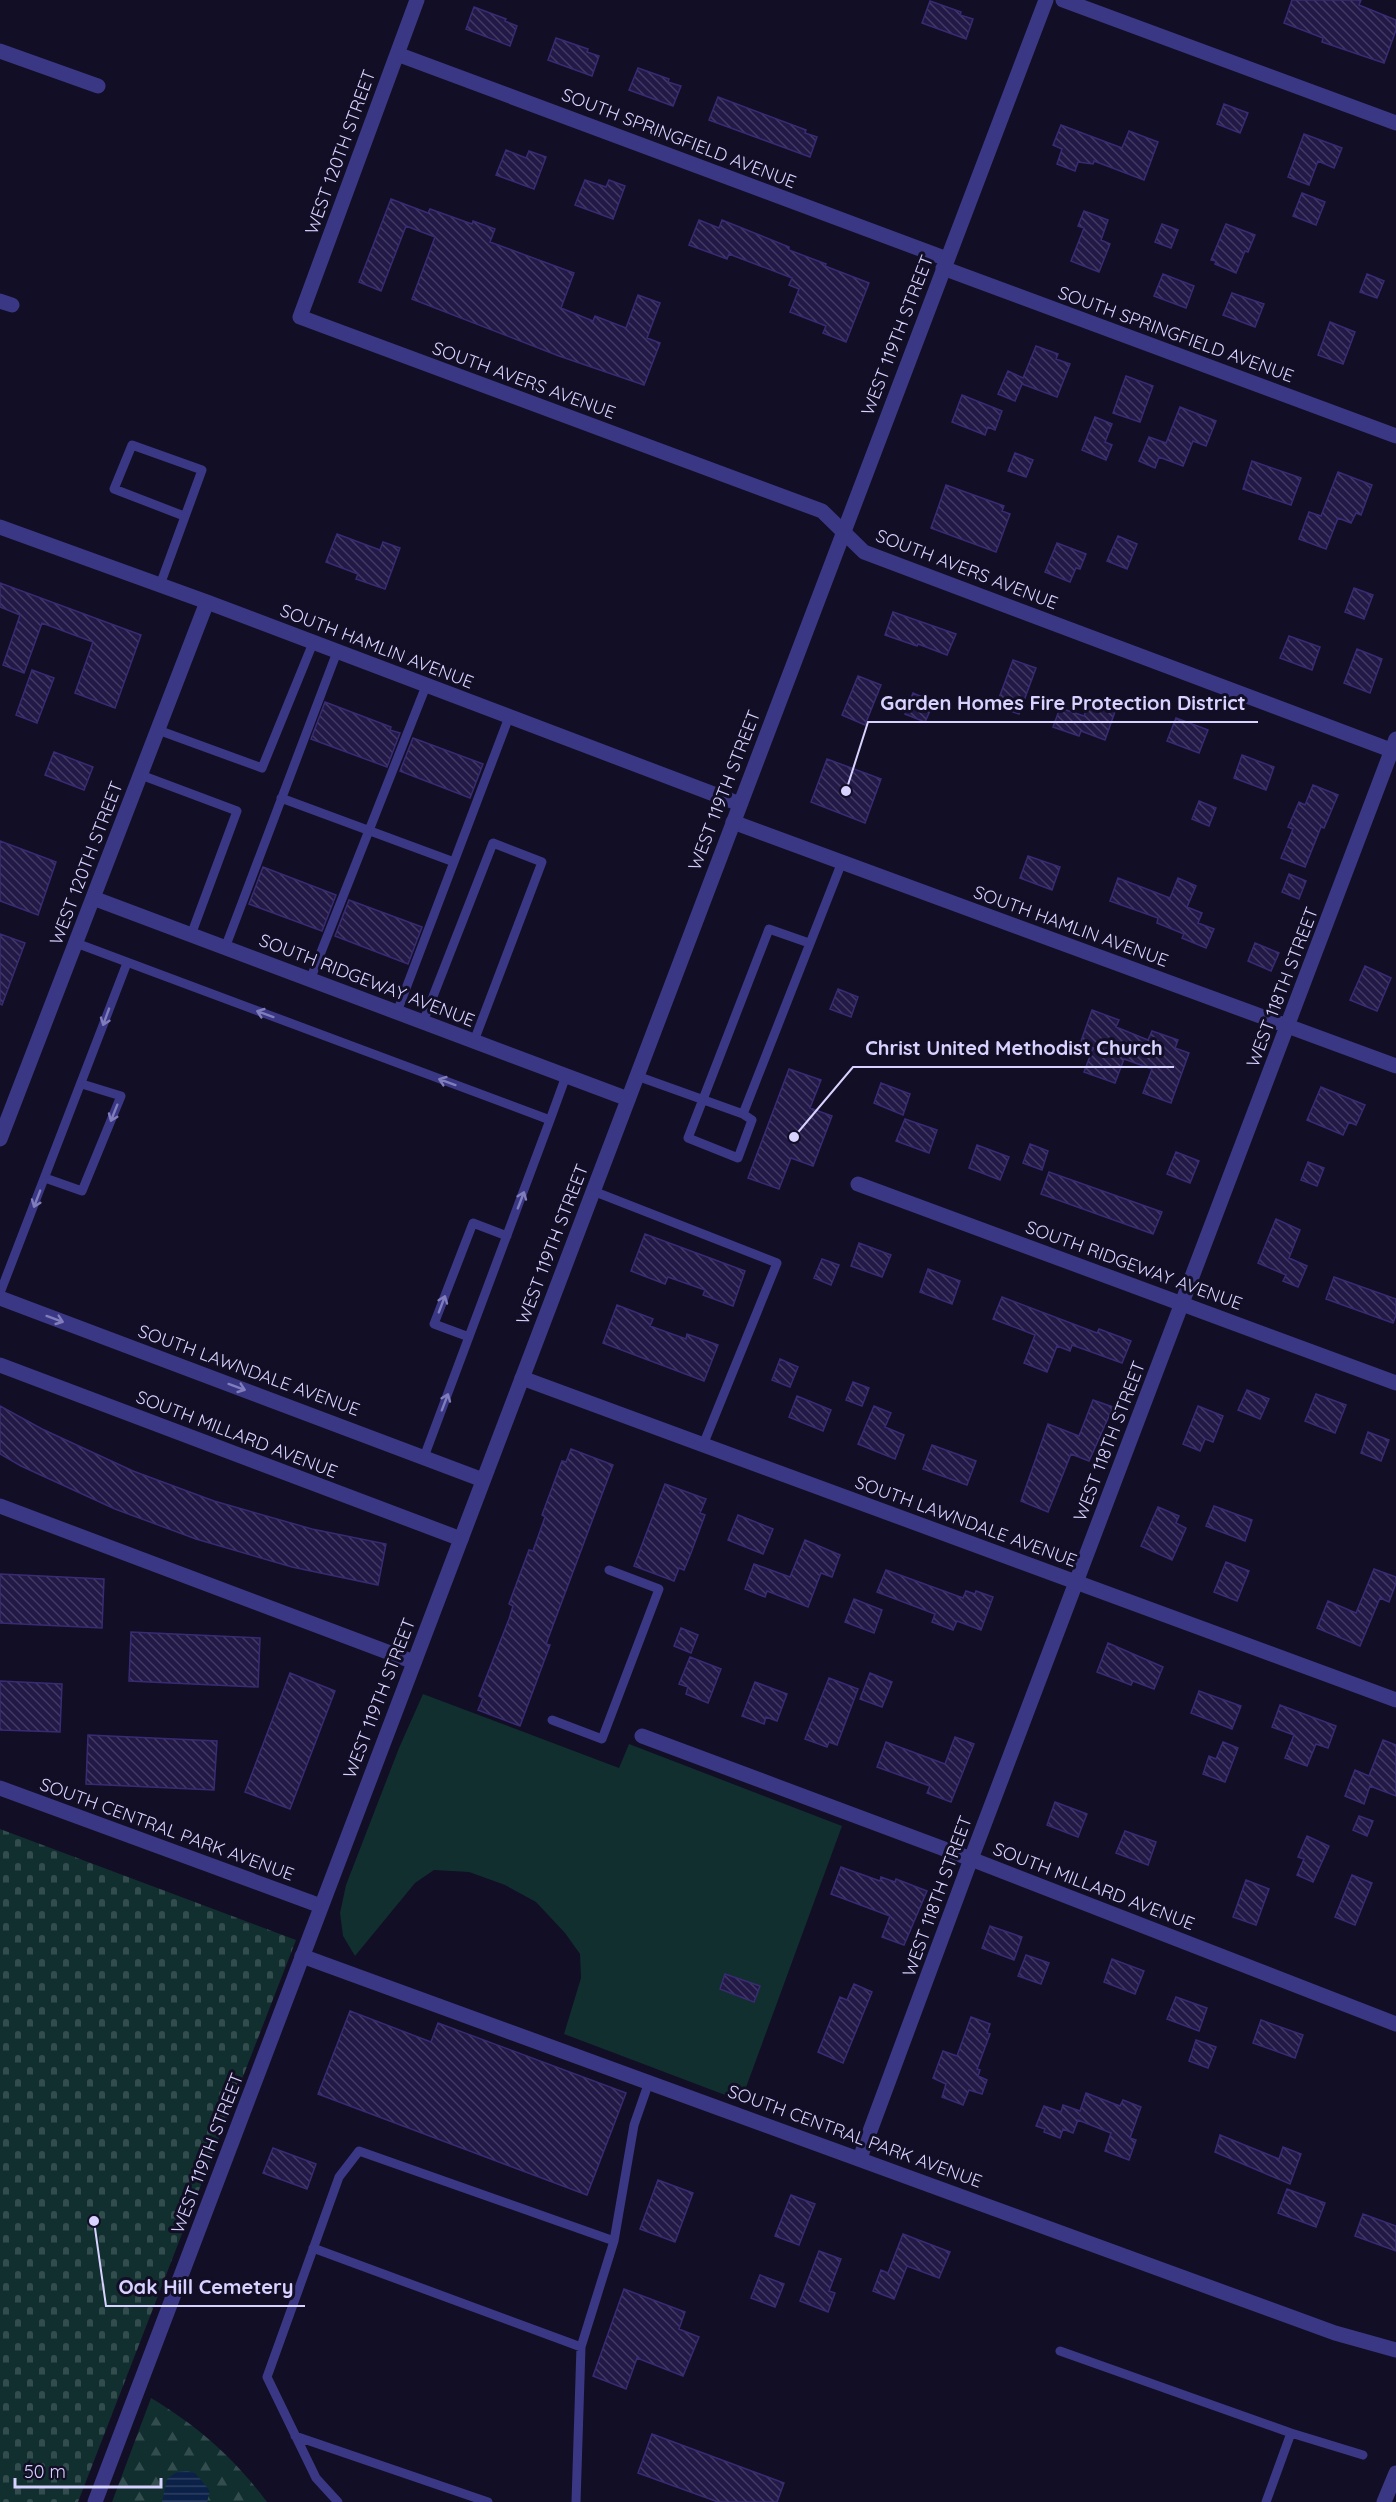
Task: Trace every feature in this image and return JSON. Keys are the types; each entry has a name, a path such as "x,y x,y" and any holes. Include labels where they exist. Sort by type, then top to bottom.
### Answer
{"street":[{"name":"WEST 120TH STREET","path":"300,317 417,0"},
{"name":"WEST 119TH STREET","path":"95,2502 1046,0"},
{"path":"1063,0 1396,123"},
{"path":"0,51 98,86"},
{"name":"SOUTH SPRINGFIELD AVENUE","path":"397,54 1396,436"},
{"name":"SOUTH AVERS AVENUE","path":"300,317 822,511 864,552 1395,747"},
{"name":"SOUTH HAMLIN AVENUE","path":"0,527 207,602 740,804"},
{"name":"WEST 120TH STREET","path":"0,1139 207,602"},
{"name":"WEST 118TH STREET","path":"860,2158 971,1859 1395,747"},
{"name":"SOUTH HAMLIN AVENUE","path":"733,822 1396,1066"},
{"name":"SOUTH RIDGEWAY AVENUE","path":"93,898 628,1099"},
{"name":"SOUTH RIDGEWAY AVENUE","path":"858,1184 1396,1383"},
{"name":"SOUTH LAWNDALE AVENUE","path":"0,1298 483,1480"},
{"name":"SOUTH MILLARD AVENUE","path":"0,1365 461,1539"},
{"name":"SOUTH LAWNDALE AVENUE","path":"522,1378 1396,1700"},
{"path":"0,1506 414,1662"},
{"name":"SOUTH MILLARD AVENUE","path":"642,1736 971,1859 1396,2024"},
{"name":"SOUTH CENTRAL PARK AVENUE","path":"0,1788 321,1906"},
{"name":"SOUTH CENTRAL PARK AVENUE","path":"302,1956 1335,2333 1396,2350"},
{"path":"1384,2502 1396,2474"}],"lane":[{"path":"160,585 202,470 132,445 114,489 184,516"},
{"path":"158,730 262,768 313,643"},
{"path":"225,948 337,652"},
{"path":"310,980 426,686"},
{"path":"397,1012 509,717"},
{"path":"141,775 237,811 191,935"},
{"path":"281,798 454,862"},
{"path":"423,1022 493,843 542,862 474,1041"},
{"path":"743,1114 842,862"},
{"path":"637,1076 704,1100 743,1114 752,1120 738,1158 688,1138 704,1100 769,929 809,943"},
{"path":"76,944 550,1120"},
{"path":"0,1293 127,963"},
{"path":"424,1457 566,1076"},
{"path":"45,1178 82,1191 121,1096 82,1084"},
{"path":"593,1191 777,1263 703,1445"},
{"path":"469,1337 434,1324 473,1223 507,1236"},
{"path":"552,1720 602,1739 659,1589 609,1570"},
{"path":"576,2502 581,2347 614,2241 634,2126 649,2082"},
{"path":"338,2502 316,2478 267,2378 339,2177 359,2151 614,2241"},
{"path":"314,2248 581,2347"},
{"path":"1060,2351 1291,2433 1363,2455"},
{"path":"1266,2502 1291,2433"},
{"path":"296,2436 488,2502"}],"green space":[{"path":"423,1694 619,1768 629,1744 842,1826 741,2101 564,2034 581,1978 580,1954 565,1933 536,1902 505,1885 469,1872 434,1870 415,1883 355,1956 343,1936 340,1913 346,1885 399,1748"},
{"path":"0,1829 296,1940 78,2502 0,2502"},
{"path":"151,2398 185,2420 214,2444 267,2502 112,2502"}],"water":[{"path":"177,2472 195,2473 210,2491 207,2502 162,2502 167,2479"}],"building":[{"path":"1292,0 1361,0 1359,5 1396,20 1396,30 1384,63 1322,42 1323,38 1284,23"},
{"path":"930,1 961,12 960,15 973,19 966,39 922,23"},
{"path":"474,7 506,19 505,21 517,26 510,46 466,29"},
{"path":"556,38 588,49 587,52 599,56 592,76 548,60"},
{"path":"638,68 669,79 668,82 681,86 673,106 629,90"},
{"path":"718,97 806,130 805,133 817,137 810,157 709,120"},
{"path":"1224,104 1248,113 1240,133 1217,124"},
{"path":"1061,125 1122,148 1129,131 1158,142 1144,180 1094,161 1093,164 1078,162 1075,171 1057,164 1062,149 1053,145"},
{"path":"1304,134 1342,148 1334,168 1318,161 1309,185 1288,177"},
{"path":"506,150 526,158 529,151 546,157 534,189 496,175"},
{"path":"585,180 606,187 609,180 625,186 613,219 575,205"},
{"path":"1302,193 1325,202 1316,225 1293,216"},
{"path":"391,199 428,213 430,209 472,224 473,221 495,229 490,242 574,273 561,308 593,321 595,316 626,328 638,295 660,303 647,338 660,343 644,385 559,356 412,299 435,237 406,226 381,291 359,282"},
{"path":"1084,211 1108,220 1101,240 1110,244 1099,272 1071,261 1084,228 1078,226"},
{"path":"699,220 719,228 722,220 869,283 846,342 823,333 826,326 790,312 799,289 789,285 792,278 729,254 727,259 689,245"},
{"path":"1162,224 1178,230 1171,248 1155,242"},
{"path":"1226,224 1255,235 1236,273 1211,260"},
{"path":"1163,274 1194,286 1186,308 1154,296"},
{"path":"1367,274 1384,281 1377,298 1360,292"},
{"path":"1232,293 1264,304 1255,327 1223,315"},
{"path":"1330,322 1355,332 1343,364 1318,355"},
{"path":"1036,346 1058,354 1056,359 1070,364 1057,397 1022,384 1015,401 998,394 1008,371 1023,378"},
{"path":"1126,376 1153,386 1140,422 1113,413"},
{"path":"962,395 1002,411 995,430 988,427 985,435 952,422"},
{"path":"1180,407 1216,421 1206,446 1193,441 1183,466 1159,457 1155,468 1139,461 1149,437 1166,443"},
{"path":"1095,417 1112,424 1105,442 1112,445 1106,460 1082,450"},
{"path":"1015,453 1033,460 1026,477 1008,471"},
{"path":"1252,461 1301,478 1291,505 1243,489"},
{"path":"1338,472 1372,485 1361,515 1356,513 1351,523 1338,518 1326,549 1299,539 1309,512 1321,516"},
{"path":"946,485 1004,506 1002,511 1010,514 996,552 931,528"},
{"path":"337,534 380,550 383,542 400,548 385,589 356,579 358,574 326,562"},
{"path":"1118,536 1137,544 1127,569 1107,561"},
{"path":"1057,543 1086,554 1080,569 1076,568 1070,582 1045,572"},
{"path":"0,583 141,635 115,708 75,693 93,642 42,623 24,673 3,665 20,615 0,607"},
{"path":"1354,588 1373,595 1364,619 1345,612"},
{"path":"893,612 956,634 947,655 885,635"},
{"path":"1289,636 1320,647 1312,670 1280,658"},
{"path":"1357,649 1382,659 1370,693 1344,683"},
{"path":"1013,660 1036,668 1019,714 996,706"},
{"path":"32,670 54,678 37,723 16,715"},
{"path":"858,676 881,685 865,725 842,715"},
{"path":"913,693 934,702 925,722 905,714"},
{"path":"1091,698 1117,706 1105,740 1081,731 1079,736 1053,727 1060,708 1084,716"},
{"path":"325,702 391,727 390,730 400,733 387,767 311,739"},
{"path":"1176,718 1208,730 1199,753 1167,741"},
{"path":"413,738 483,764 470,798 400,771"},
{"path":"54,752 93,767 84,790 45,775"},
{"path":"1242,755 1274,767 1266,790 1234,778"},
{"path":"827,759 881,779 865,823 811,802"},
{"path":"1313,785 1338,795 1324,828 1321,827 1305,867 1281,858 1293,829 1288,827 1299,802 1305,805"},
{"path":"1199,801 1216,808 1209,826 1192,819"},
{"path":"0,841 56,862 38,915 0,901"},
{"path":"1028,856 1060,867 1052,890 1020,878"},
{"path":"263,867 336,895 322,931 249,904"},
{"path":"1289,874 1306,881 1299,899 1282,892"},
{"path":"1118,878 1170,898 1178,878 1196,886 1187,907 1202,913 1198,923 1214,929 1206,948 1182,938 1184,934 1157,923 1158,918 1110,901"},
{"path":"349,900 422,927 408,964 335,936"},
{"path":"0,934 25,943 2,1005 0,1004"},
{"path":"1255,943 1279,953 1271,971 1248,961"},
{"path":"1365,966 1391,978 1377,1011 1350,1000"},
{"path":"838,989 858,997 851,1017 830,1009"},
{"path":"1092,1010 1119,1020 1116,1027 1148,1040 1152,1031 1178,1040 1175,1048 1189,1053 1171,1103 1143,1093 1152,1069 1124,1059 1115,1083 1084,1072 1093,1048 1080,1044"},
{"path":"789,1069 821,1080 810,1108 832,1116 813,1166 791,1158 779,1189 748,1178"},
{"path":"881,1083 910,1094 903,1115 874,1103"},
{"path":"1321,1087 1365,1105 1356,1125 1349,1122 1343,1135 1307,1120"},
{"path":"905,1119 937,1130 929,1153 896,1141"},
{"path":"1030,1144 1048,1151 1042,1170 1023,1163"},
{"path":"977,1145 1009,1157 1000,1180 969,1168"},
{"path":"1176,1152 1199,1161 1190,1183 1167,1174"},
{"path":"1308,1162 1324,1168 1317,1186 1301,1180"},
{"path":"1049,1172 1162,1212 1153,1234 1041,1194"},
{"path":"1276,1219 1300,1230 1289,1258 1307,1266 1298,1287 1283,1281 1286,1275 1258,1263"},
{"path":"645,1234 745,1271 733,1306 703,1295 705,1290 668,1277 665,1284 631,1271"},
{"path":"859,1243 891,1255 882,1277 851,1266"},
{"path":"822,1259 839,1265 831,1285 814,1278"},
{"path":"928,1269 960,1281 952,1304 920,1292"},
{"path":"1334,1277 1396,1299 1396,1315 1393,1323 1326,1299"},
{"path":"1002,1297 1097,1333 1099,1329 1131,1341 1122,1363 1072,1345 1070,1351 1057,1346 1047,1372 1024,1363 1035,1335 993,1319"},
{"path":"617,1305 653,1319 650,1326 686,1339 687,1334 718,1345 704,1381 603,1343"},
{"path":"780,1359 798,1367 790,1387 772,1380"},
{"path":"853,1382 869,1388 862,1406 846,1400"},
{"path":"1247,1390 1269,1399 1260,1419 1238,1410"},
{"path":"1316,1394 1346,1405 1335,1433 1305,1421"},
{"path":"797,1396 831,1410 823,1431 789,1417"},
{"path":"1093,1400 1113,1407 1089,1461 1071,1454 1048,1512 1021,1501 1048,1424 1079,1436"},
{"path":"0,1406 42,1429 133,1471 214,1501 312,1529 386,1544 378,1585 292,1567 196,1539 115,1509 21,1466 0,1454"},
{"path":"874,1406 891,1413 885,1427 904,1435 895,1459 858,1444"},
{"path":"1198,1406 1223,1416 1213,1442 1205,1439 1200,1451 1183,1444"},
{"path":"1368,1432 1389,1440 1381,1461 1361,1453"},
{"path":"932,1445 976,1461 967,1485 923,1469"},
{"path":"571,1449 613,1465 546,1644 550,1645 520,1726 478,1710 483,1698 479,1696 509,1619 513,1606 509,1604 529,1550 533,1551 545,1517 542,1515 562,1461 566,1462"},
{"path":"665,1484 706,1499 700,1513 705,1515 691,1553 684,1570 679,1568 674,1581 634,1566"},
{"path":"1214,1506 1252,1520 1245,1541 1206,1526"},
{"path":"1158,1507 1179,1516 1176,1523 1186,1528 1172,1560 1141,1546"},
{"path":"738,1515 773,1529 763,1554 728,1540"},
{"path":"805,1540 840,1555 832,1577 821,1573 808,1607 767,1591 765,1597 745,1589 754,1564 790,1577"},
{"path":"1226,1562 1249,1571 1237,1601 1214,1592"},
{"path":"1374,1569 1396,1577 1396,1583 1389,1602 1380,1598 1360,1646 1317,1628 1328,1601 1356,1613"},
{"path":"886,1570 963,1598 966,1591 975,1594 976,1591 993,1597 981,1630 957,1621 953,1630 932,1622 935,1614 877,1592"},
{"path":"0,1574 104,1579 102,1628 0,1623"},
{"path":"854,1599 882,1610 874,1633 845,1622"},
{"path":"681,1628 698,1635 691,1653 674,1646"},
{"path":"131,1632 260,1638 258,1687 129,1681"},
{"path":"1108,1643 1163,1667 1154,1689 1133,1681 1131,1685 1097,1672"},
{"path":"690,1657 721,1669 708,1703 686,1694 688,1687 679,1684"},
{"path":"290,1673 335,1691 290,1809 245,1792"},
{"path":"870,1673 892,1682 882,1707 860,1699"},
{"path":"829,1678 858,1689 837,1745 829,1742 827,1747 805,1739"},
{"path":"0,1681 62,1684 60,1732 0,1730"},
{"path":"755,1682 787,1694 777,1721 766,1717 764,1724 742,1716"},
{"path":"1199,1691 1241,1706 1232,1729 1191,1713"},
{"path":"1280,1705 1336,1726 1328,1748 1316,1744 1307,1766 1285,1758 1294,1735 1272,1727"},
{"path":"88,1735 217,1741 214,1790 86,1784"},
{"path":"955,1737 974,1744 951,1802 927,1793 930,1786 877,1767 886,1742 945,1764"},
{"path":"1383,1740 1396,1745 1396,1796 1370,1786 1364,1804 1345,1796 1355,1770 1369,1776"},
{"path":"1223,1742 1238,1748 1225,1782 1203,1774 1209,1756 1216,1759"},
{"path":"1055,1802 1087,1814 1078,1837 1047,1825"},
{"path":"1359,1816 1373,1821 1367,1836 1353,1830"},
{"path":"1125,1831 1156,1842 1148,1865 1116,1853"},
{"path":"1307,1836 1329,1846 1313,1882 1297,1875 1304,1859 1298,1857"},
{"path":"841,1867 880,1881 881,1877 895,1882 896,1879 927,1891 904,1945 882,1937 890,1916 831,1894"},
{"path":"1352,1875 1372,1883 1355,1925 1335,1917"},
{"path":"1246,1880 1269,1889 1256,1925 1233,1917"},
{"path":"990,1926 1022,1937 1014,1960 982,1948"},
{"path":"1026,1955 1049,1963 1041,1984 1018,1976"},
{"path":"1112,1959 1144,1971 1135,1994 1104,1982"},
{"path":"725,1974 760,1986 754,2002 720,1989"},
{"path":"854,1984 872,1992 843,2063 818,2052 840,1997 847,2000"},
{"path":"1176,1997 1207,2008 1199,2031 1167,2019"},
{"path":"350,2011 431,2042 438,2023 626,2093 587,2195 318,2094"},
{"path":"971,2017 990,2024 987,2033 990,2034 977,2069 980,2070 978,2076 987,2080 982,2094 969,2090 963,2105 942,2097 946,2084 933,2078 943,2051 957,2056"},
{"path":"1261,2020 1303,2035 1295,2058 1253,2043"},
{"path":"1196,2040 1216,2047 1208,2068 1189,2061"},
{"path":"1086,2093 1120,2106 1123,2100 1141,2107 1130,2138 1136,2140 1129,2160 1105,2151 1111,2133 1078,2120 1073,2133 1063,2129 1060,2138 1036,2126 1044,2106 1061,2112 1063,2105 1080,2111"},
{"path":"1220,2135 1279,2159 1283,2147 1301,2154 1290,2184 1215,2152"},
{"path":"273,2148 316,2164 307,2189 263,2173"},
{"path":"658,2180 693,2193 675,2242 640,2229"},
{"path":"1287,2189 1325,2203 1316,2227 1278,2213"},
{"path":"791,2195 815,2204 799,2245 775,2236"},
{"path":"1363,2214 1396,2226 1396,2251 1355,2236"},
{"path":"903,2234 950,2252 939,2278 907,2266 894,2299 873,2291 881,2270 888,2273"},
{"path":"819,2251 841,2259 829,2291 835,2293 828,2312 800,2301"},
{"path":"760,2275 784,2284 775,2307 751,2298"},
{"path":"624,2289 685,2312 679,2329 699,2337 683,2376 637,2358 626,2389 593,2376"},
{"path":"652,2434 784,2483 777,2502 718,2502 638,2473"}],"place":[{"name":"Garden Homes Fire Protection District","path":"846,791"},
{"name":"Christ United Methodist Church","path":"794,1137"},
{"name":"Oak Hill Cemetery","path":"94,2221"}]}
